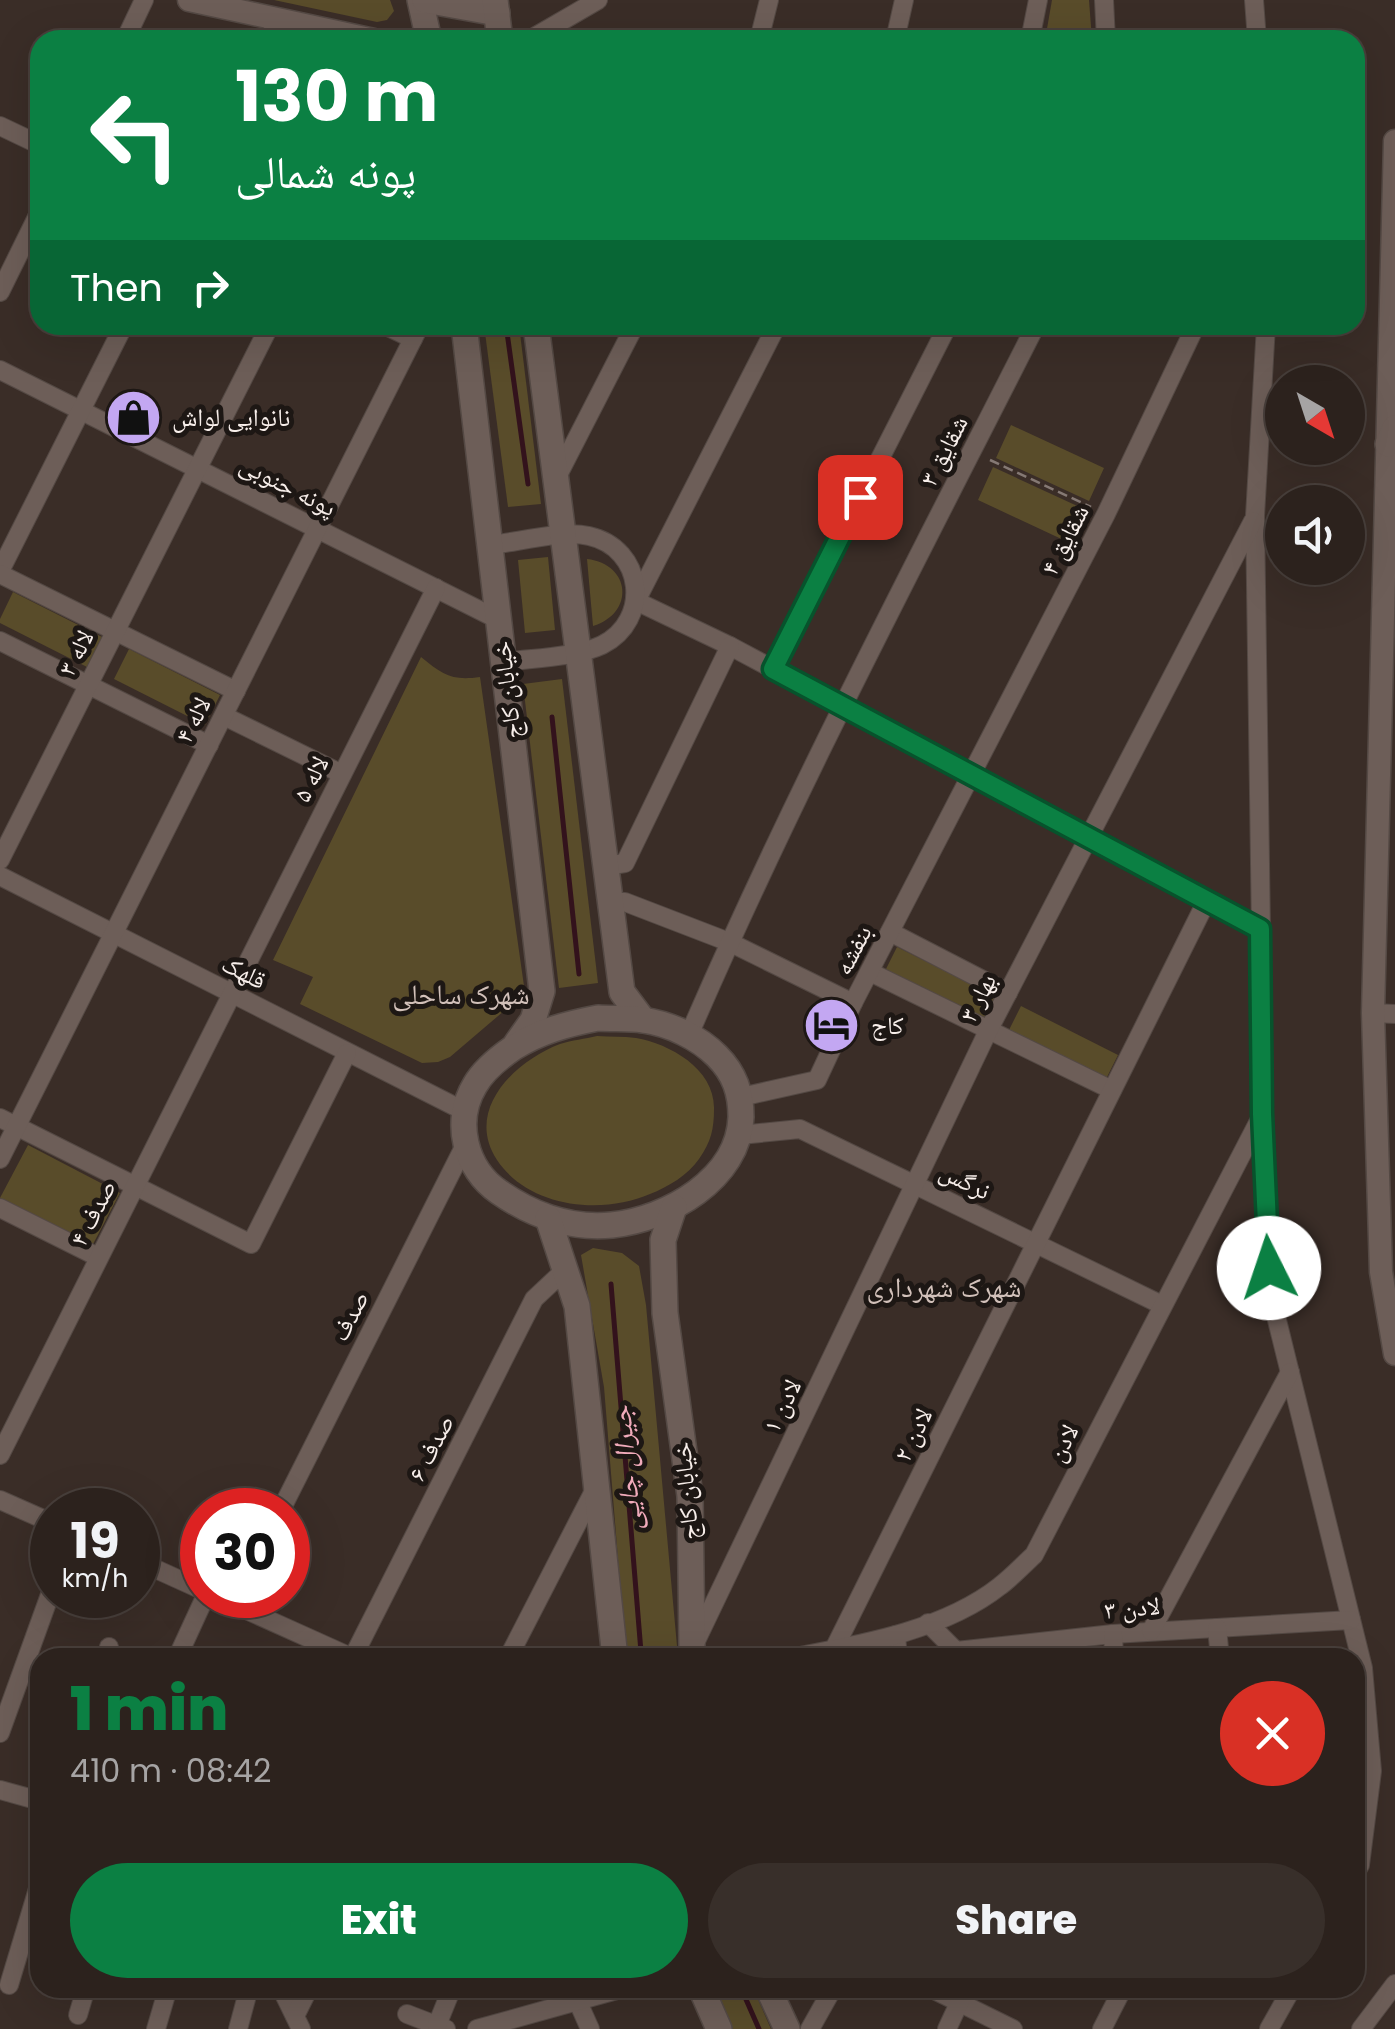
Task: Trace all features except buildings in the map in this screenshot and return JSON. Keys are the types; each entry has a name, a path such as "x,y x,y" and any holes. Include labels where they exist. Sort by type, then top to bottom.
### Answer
{"main road":[{"path":"427,30 423,0 496,6"},
{"name":"خیابان کاج","path":"465,335 542,991 533,1020 513,1048"},
{"path":"537,335 622,992 644,1020"},
{"path":"598,1018 644,1020 707,1046 729,1068 741,1097 740,1135 721,1170 674,1206 644,1219 612,1225 580,1225 548,1218 517,1205 489,1185 474,1167 465,1145 463,1130 474,1085 513,1048 554,1027 598,1018"},
{"name":"خیابان کاج","path":"674,1206 663,1240 665,1312 690,1496 692,1648"},
{"path":"548,1218 577,1306 614,1648"},
{"path":"705,1998 719,2029"},
{"path":"772,1998 786,2029"}],"street":[{"path":"130,30 144,0"},
{"path":"190,0 273,30"},
{"path":"546,30 598,0"},
{"path":"762,30 768,0"},
{"path":"898,30 904,0"},
{"path":"1032,30 1038,0"},
{"path":"1104,0 1106,30"},
{"path":"1254,0 1256,30"},
{"path":"0,126 30,140"},
{"path":"1395,141 1381,1272 1395,1354"},
{"path":"0,292 30,232"},
{"path":"119,335 0,572 236,692"},
{"name":"لاله ۳","path":"0,860 265,335"},
{"name":"لاله ۴","path":"0,1159 8,1122 114,934 415,335"},
{"path":"556,479 630,335"},
{"path":"504,662 599,647 628,623 772,335"},
{"path":"773,669 943,335"},
{"name":"شقایق ۳","path":"688,1036 843,706 1031,335"},
{"name":"شقایق ۴","path":"972,775 1106,514 1191,335"},
{"path":"1265,335 1255,516 1262,1114 1271,1296 1358,1648"},
{"name":"پونه جنوبی","path":"0,370 499,620"},
{"name":"بهار ۳","path":"916,1185 988,1032 1255,516"},
{"path":"490,546 564,536 604,540 631,567 636,601"},
{"name":"لاله ۵","path":"231,993 436,588"},
{"path":"636,601 730,646 1260,929"},
{"path":"0,641 208,745"},
{"path":"606,866 625,864 730,646"},
{"path":"224,716 342,774"},
{"name":"بنفشه","path":"741,1097 817,1080 972,775"},
{"name":"قلهک","path":"0,876 466,1112"},
{"name":"لادن ۲","path":"834,1648 1207,900"},
{"path":"610,902 625,902 729,942 853,1003"},
{"path":"890,932 1008,994"},
{"path":"870,972 1112,1090"},
{"name":"صدف ۴","path":"0,1455 231,993"},
{"path":"8,1122 251,1244 348,1052"},
{"name":"لادن","path":"838,1648 896,1635 954,1613 998,1588 1034,1554 1262,1114"},
{"name":"نرگس","path":"740,1135 800,1129 1162,1305"},
{"name":"صدف","path":"291,1488 465,1145"},
{"name":"لادن ۱","path":"694,1648 916,1185"},
{"path":"0,1208 98,1257"},
{"name":"صدف ۶","path":"348,1648 534,1299 565,1270"},
{"path":"1151,1631 1290,1372"},
{"path":"513,1648 596,1486"},
{"path":"0,1500 30,1513"},
{"path":"31,1648 42,1618"},
{"path":"182,1648 195,1618"},
{"path":"271,1618 329,1648"},
{"name":"لادن ۳","path":"1034,1648 1113,1634 1352,1620"},
{"name":"لادن ۳","path":"928,1623 952,1648"},
{"path":"1217,1628 1219,1648"},
{"path":"1113,1634 1114,1648"},
{"path":"896,1635 897,1648"},
{"path":"0,1733 30,1650"},
{"path":"1365,1691 1372,1771 1365,1816"},
{"path":"0,1790 30,1799"},
{"path":"8,1985 30,1914"},
{"path":"1361,2029 1395,1984"},
{"path":"78,2015 83,1998"},
{"path":"156,2029 165,1998"},
{"path":"238,2029 246,1998"},
{"path":"286,1998 298,2022"},
{"path":"298,2022 306,1998"},
{"path":"408,2014 442,2027 449,1998"},
{"path":"477,2029 591,1998"},
{"path":"810,2029 827,1998"},
{"path":"947,2029 962,1998"},
{"path":"968,1998 1014,2029"},
{"path":"1102,2029 1118,1998"},
{"path":"1269,2029 1286,1998"},
{"path":"578,2002 590,2029"}],"path":[{"path":"972,452 1106,514"}],"shaded area":[{"path":"274,0 390,0 394,11 387,20 377,22"},
{"path":"1052,0 1089,0 1091,30 1047,30"},
{"path":"485,335 520,335 541,504 508,507"},
{"path":"1011,425 1104,468 1089,501 996,458"},
{"path":"993,467 1086,510 1070,543 978,500"},
{"path":"548,557 555,630 525,633 518,560"},
{"path":"587,559 612,570 622,590 616,611 593,626"},
{"path":"13,592 104,638 89,668 0,623"},
{"path":"129,649 220,695 205,725 114,679"},
{"path":"421,657 448,675 480,677 525,993 450,1057 422,1063 300,1004 313,977 273,960"},
{"path":"562,679 598,983 559,988 523,684"},
{"path":"897,947 995,996 983,1020 885,971"},
{"path":"1021,1006 1118,1055 1106,1079 1009,1030"},
{"path":"597,1036 649,1041 688,1061 707,1082 712,1095 712,1129 694,1165 664,1188 631,1201 568,1203 528,1189 511,1176 488,1141 487,1123 499,1090 527,1062 560,1044"},
{"path":"28,1145 120,1193 92,1246 0,1198"},
{"path":"593,1248 622,1253 639,1266 646,1305 677,1646 674,1648 625,1648 604,1387 581,1255"},
{"path":"718,1998 757,1998 771,2029 732,2029"}],"waterway":[{"name":"جیرال چایی","path":"507,335 528,484"},
{"name":"جیرال چایی","path":"552,717 579,974"},
{"name":"جیرال چایی","path":"611,1284 641,1648"},
{"name":"جیرال چایی","path":"745,1998 759,2029"}],"place":[{"name":"نانوایی لواش","path":"133,417"},
{"name":"کاج","path":"832,1025"}],"district":[{"name":"شهرک ساحلی","path":"461,994"},
{"name":"شهرک شهرداری","path":"944,1287"}],"route":[{"path":"860,497 773,669 1260,929 1269,1268"}]}
